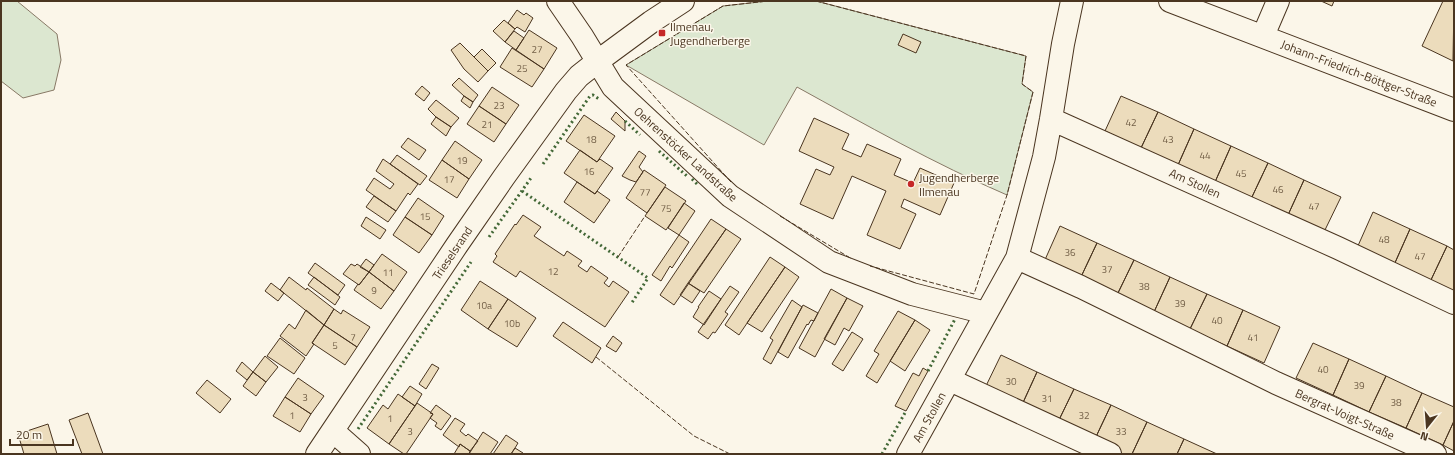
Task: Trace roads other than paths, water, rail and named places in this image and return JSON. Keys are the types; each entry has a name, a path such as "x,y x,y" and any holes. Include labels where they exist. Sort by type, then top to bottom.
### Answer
{"street":[{"name":"Oehrenstöcker Landstraße","path":"558,1 598,61 613,87 730,196 829,262 912,294 986,313"},
{"path":"598,61 651,22 683,1"},
{"name":"Am Stollen","path":"908,454 1017,258 1042,164 1072,1"},
{"name":"Johann-Friedrich-Böttger-Straße","path":"1170,1 1454,110"},
{"path":"1263,36 1278,1"},
{"name":"Trieselsrand","path":"317,454 504,176 566,91 579,76 598,61"},
{"name":"Am Stollen","path":"1051,119 1338,248 1454,302"},
{"name":"Bergrat-Voigt-Straße","path":"1017,258 1276,383 1435,454"},
{"name":"Am Stollen","path":"950,380 1110,454"},
{"path":"332,431 359,454"}],"place":[{"name":"Ilmenau, Jugendherberge","path":"662,33"},
{"name":"Jugendherberge Ilmenau","path":"911,184"}]}
